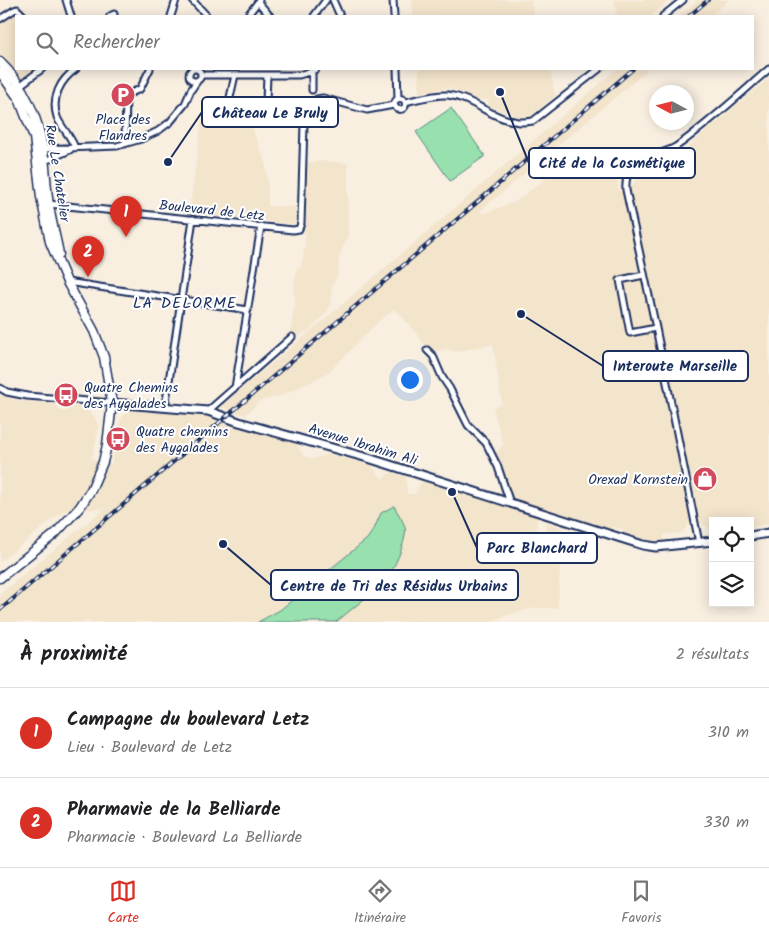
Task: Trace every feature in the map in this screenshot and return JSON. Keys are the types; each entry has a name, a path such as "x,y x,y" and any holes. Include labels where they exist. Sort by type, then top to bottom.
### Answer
{"main road":[{"name":"Rue Le Chatelier","path":"0,62 16,88"},
{"name":"Rue Le Chatelier","path":"0,72 28,100 37,120 48,204 61,268"},
{"name":"Rue Le Chatelier","path":"0,578 55,534 80,507 91,490 108,445 112,403 104,357 94,331 67,282 50,242 41,197 41,160"}],"street":[{"path":"66,0 71,15"},
{"path":"171,15 176,0"},
{"path":"192,0 206,15"},
{"path":"315,15 326,0"},
{"path":"334,0 340,15"},
{"path":"393,0 394,15"},
{"path":"664,15 683,0"},
{"path":"248,15 258,1 269,15"},
{"path":"0,19 14,10 23,15"},
{"path":"698,543 656,328 626,190 626,179 630,171 638,163 675,148 769,69"},
{"path":"16,88 41,70"},
{"path":"75,70 64,79 57,92 55,107 58,119 71,138 75,148"},
{"path":"125,144 126,94 140,89 150,70"},
{"path":"191,90 191,70 198,70 201,75"},
{"path":"201,75 236,75 257,72 267,75 299,75 314,70 312,90"},
{"path":"397,70 398,98 394,105 397,109 400,109 404,107 405,102"},
{"path":"405,102 438,95 449,95 464,99 512,121 533,121 598,70"},
{"path":"40,149 117,146 142,139 170,122 185,104 191,90 201,75"},
{"path":"229,102 236,75"},
{"path":"266,102 267,75"},
{"path":"190,79 195,82 198,80"},
{"name":"Boulevard de Letz","path":"48,204 293,230 299,228 301,223 304,124 310,106 317,99 323,98 367,110 394,105"},
{"path":"398,98 402,98 405,102"},
{"path":"41,160 50,159 75,148"},
{"path":"41,197 48,204"},
{"path":"165,408 193,219"},
{"path":"235,388 260,226"},
{"path":"644,275 620,280 630,333 656,328"},
{"path":"67,282 248,310"},
{"path":"208,411 292,337"},
{"path":"427,350 433,356 468,425 486,443 498,467 511,504"},
{"name":"Avenue Ibrahim Ali","path":"0,388 6,392 27,396 208,411 239,422 315,442 643,545 656,547 709,542"},
{"path":"754,535 769,533"}],"shaded area":[{"path":"412,0 531,0 534,15 413,15"},
{"path":"614,0 666,0 666,3 652,15 617,15"},
{"path":"698,0 729,0 711,15 680,15"},
{"path":"17,11 20,15 15,15 15,70 36,70 22,80 0,54 0,23"},
{"path":"419,70 550,70 555,96 530,116 520,117 489,106 488,99 478,100 453,89 444,88 419,93"},
{"path":"616,70 648,70 480,211 482,214 515,202 570,160 589,160 612,156 619,191 631,188 642,171 668,160 683,151 769,78 769,524 754,526 754,517 709,517 709,528 701,523 689,523 682,533 664,535 664,540 652,541 622,533 623,529 612,527 610,529 513,499 494,452 498,451 503,444 493,408 502,404 493,344 455,352 446,349 430,351 394,309 378,322 330,371 311,382 280,396 260,401 245,415 220,407"},
{"path":"247,114 265,161 268,206 298,207 297,221 294,224 189,214 202,119"},
{"path":"322,161 348,163 348,237 340,254 337,278 332,285 327,312 310,330 297,337 290,334 296,296 293,295 297,268 301,268 305,246 307,163"},
{"path":"0,394 19,401 55,404 60,411 67,411 74,405 86,409 94,416 98,425 92,459 111,465 119,442 120,420 129,409 144,410 144,412 206,415 233,427 294,441 304,456 313,459 328,454 371,465 382,479 391,472 406,477 407,494 415,494 422,481 537,517 536,537 544,537 547,522 562,528 558,608 533,608 507,615 491,622 336,622 389,577 404,543 394,506 381,513 367,539 280,610 258,622 0,622 0,594 105,508 63,511 0,562"}],"green space":[{"path":"451,108 485,156 450,181 416,132"},
{"path":"394,506 404,524 405,533 399,556 384,583 336,622 258,622 280,610 367,539 381,513"}],"railway":[{"path":"690,15 708,0"},
{"path":"0,610 632,70"}],"place":[{"name":"Cité de la Cosmétique","path":"500,92"},
{"name":"Place des Flandres","path":"123,95"},
{"name":"Château Le Bruly","path":"168,162"},
{"name":"Campagne du boulevard Letz","path":"126,237"},
{"name":"Pharmavie de la Belliarde","path":"88,277"},
{"name":"Interoute Marseille","path":"521,314"},
{"name":"Quatre Chemins des Aygalades","path":"66,395"},
{"name":"Quatre chemins des Aygalades","path":"118,439"},
{"name":"Orexad Kornstein","path":"705,479"},
{"name":"Parc Blanchard","path":"452,492"},
{"name":"Centre de Tri des Résidus Urbains","path":"223,544"}],"district":[{"name":"LA DELORME","path":"185,302"}]}
